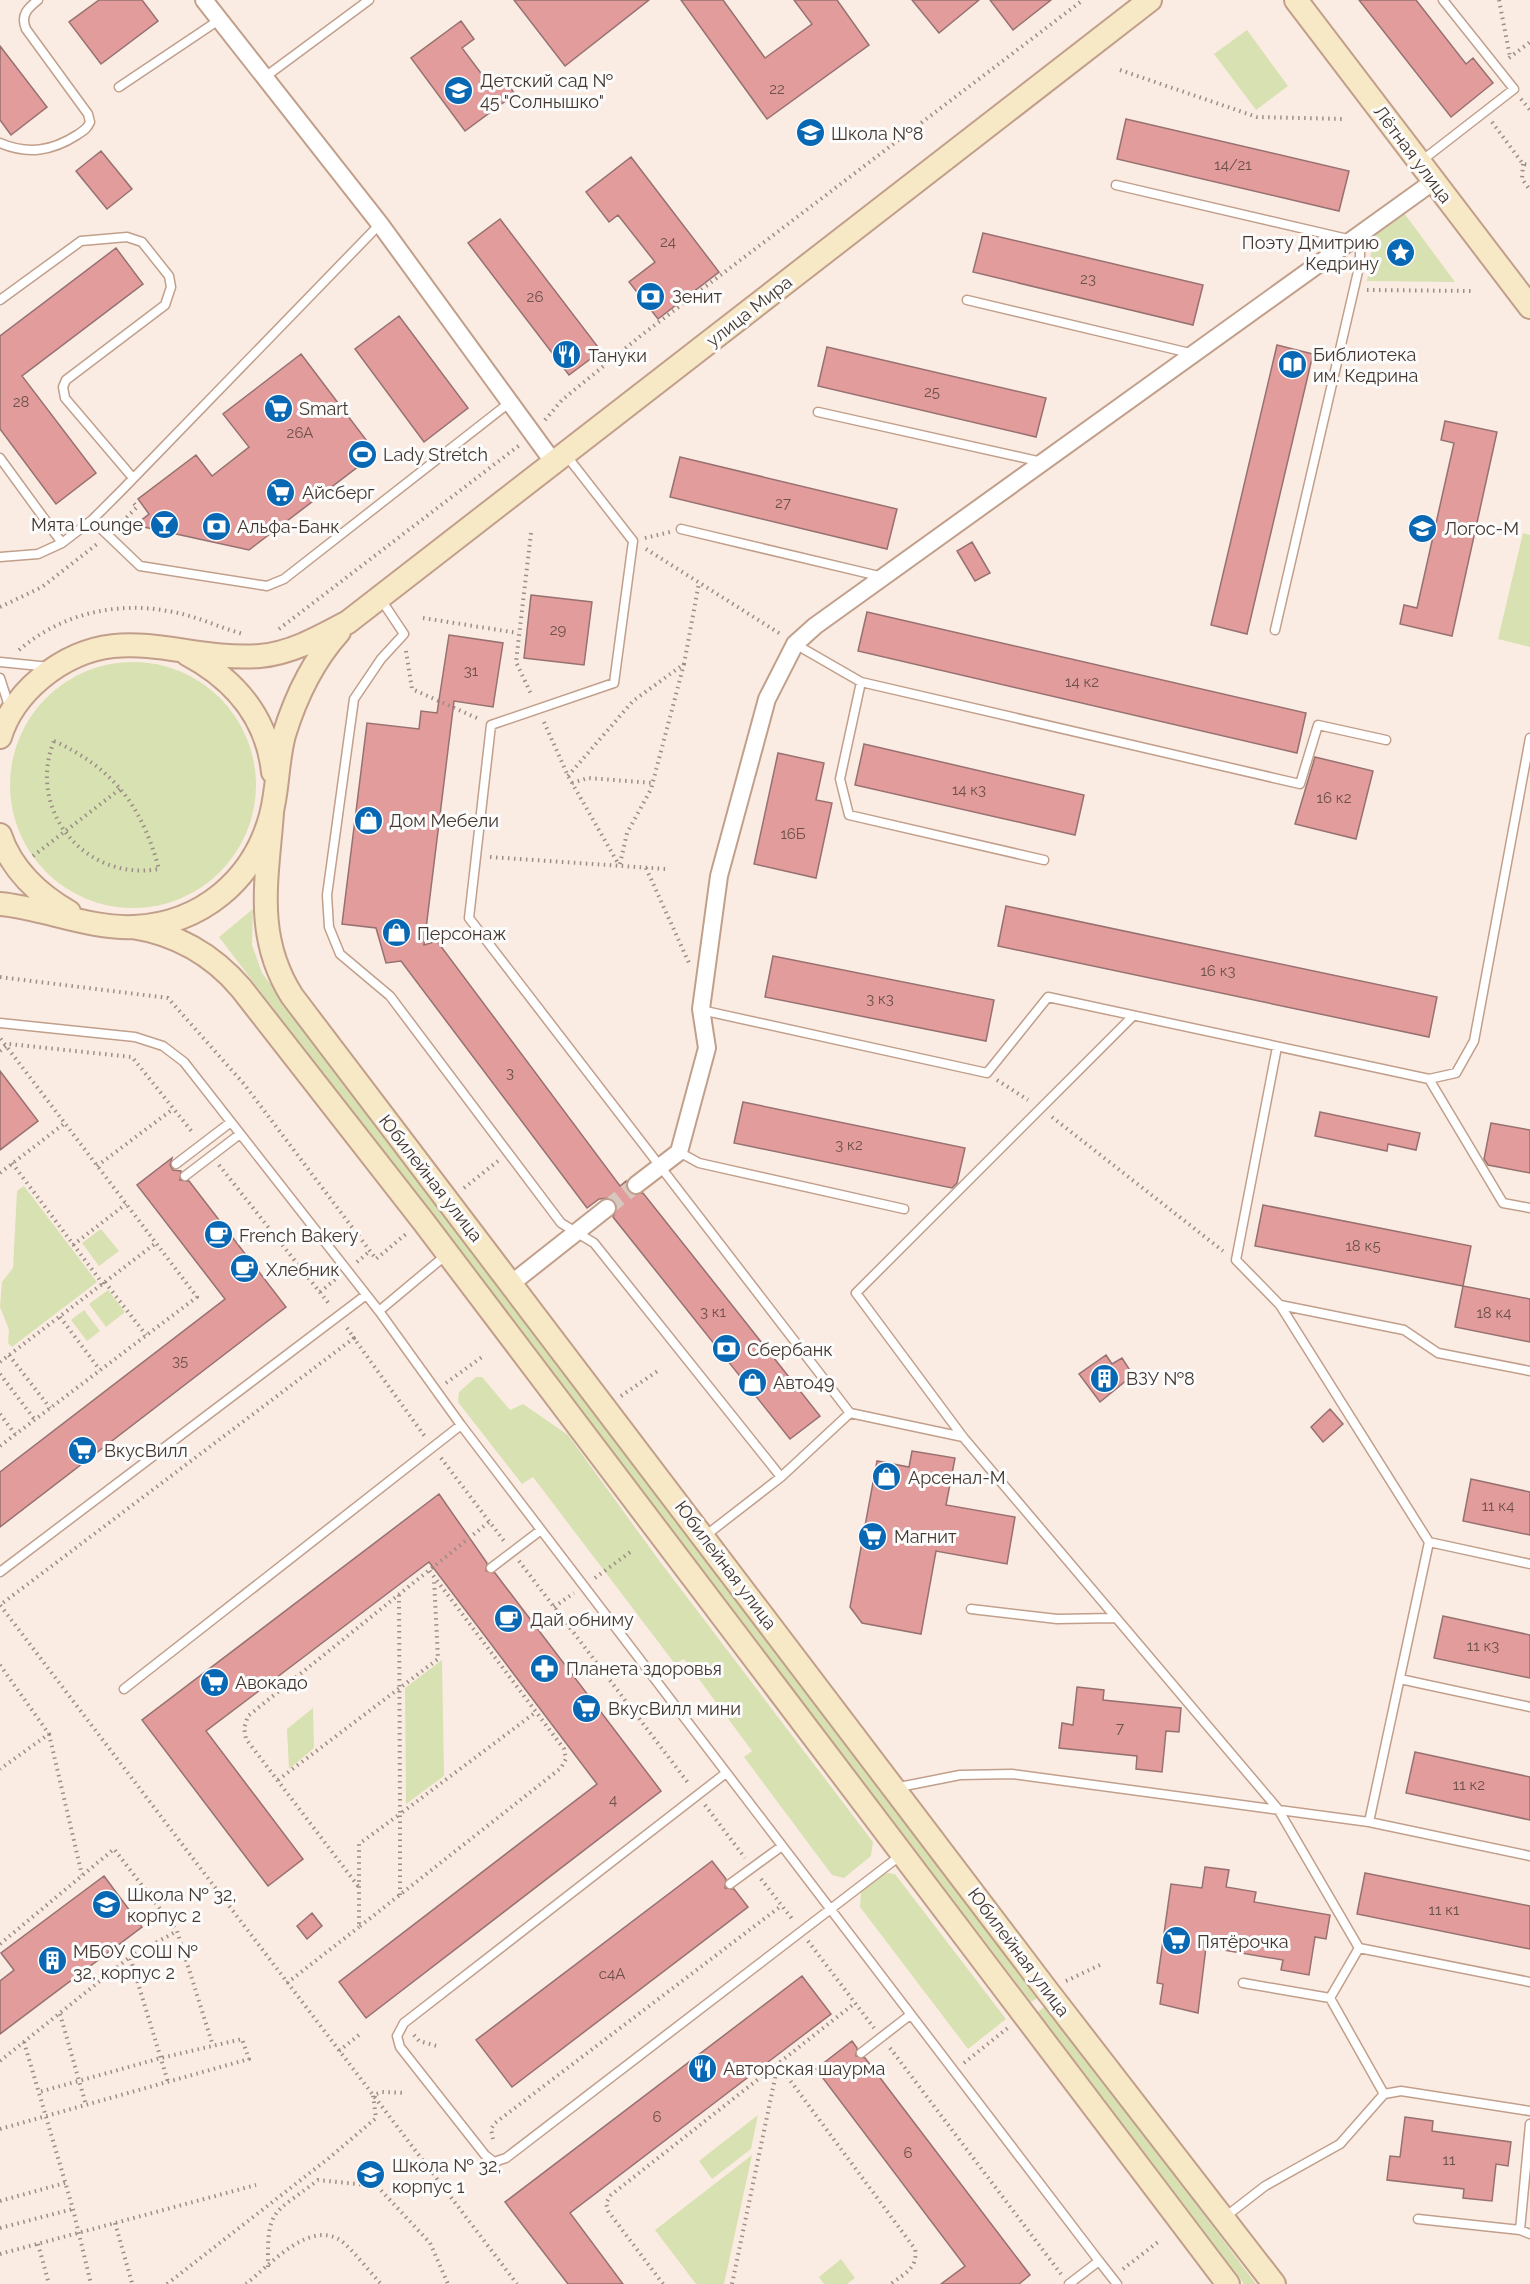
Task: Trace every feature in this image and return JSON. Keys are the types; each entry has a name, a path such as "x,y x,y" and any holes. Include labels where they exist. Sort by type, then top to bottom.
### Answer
{"main road":[{"name":"улица Мира","path":"0,904 22,906 104,925 132,927 160,925 187,916 212,903 233,886 251,864 264,840 272,813 274,785 283,738 302,686 324,648 348,622 1150,0"},
{"name":"Лётная улица","path":"1296,0 1530,307"},
{"name":"улица Мира","path":"0,737 10,715 32,686 54,668 78,654 105,646 132,644 237,656 261,656 292,649 348,622"},
{"name":"улица Мира","path":"160,646 187,654 211,667 232,685 250,706 263,731 272,758 274,785"},
{"name":"Юбилейная улица","path":"272,813 266,918 272,959 281,978 894,1788 1274,2284"},
{"name":"улица Мира","path":"0,835 18,868 32,885 53,903 78,916 104,925"},
{"name":"Юбилейная улица","path":"132,927 173,937 212,958 229,974 423,1221 1228,2284"}],"street":[{"path":"204,0 380,224 532,435 560,458"},
{"path":"636,1185 679,1152 707,1048 702,1002 719,876 767,699 795,644 884,577 1434,181"},
{"path":"512,1283 607,1208"}],"lane":[{"path":"0,143 21,149 50,149 84,130 90,122 88,114 24,25 25,12 38,0"},
{"path":"265,77 369,0"},
{"path":"1419,162 1514,89 1443,0"},
{"path":"119,87 219,20"},
{"path":"1116,185 1352,240 1360,250 1354,289 1275,630"},
{"path":"0,557 38,554 62,543 92,519 380,224"},
{"path":"0,300 86,239 127,237 139,239 169,276 171,287 165,304 66,380 63,387 65,398 133,478"},
{"path":"967,300 1194,354"},
{"path":"92,519 140,566 267,586 284,579 509,403"},
{"path":"818,412 1043,463"},
{"path":"0,458 62,543"},
{"path":"560,458 633,541 614,683 491,724 469,918 850,1413 963,1437"},
{"path":"681,529 884,577"},
{"path":"380,598 404,634 381,659 354,699 327,895 329,927 340,954 390,996 561,1223 594,1243 781,1477"},
{"path":"795,644 861,682 1300,784 1318,725 1386,740"},
{"path":"3,662 54,668"},
{"path":"0,678 8,698 10,715"},
{"path":"861,682 840,778 849,815 1044,860"},
{"path":"702,1002 987,1073 1048,998 1429,1079 1456,1073 1474,1041 1530,738"},
{"path":"1133,1016 856,1293 963,1437 1278,1809 1359,1948 1530,1982"},
{"path":"0,1023 135,1037 163,1046 184,1062 379,1311 461,1425 1114,2281"},
{"path":"1277,1047 1236,1260 1280,1305 1429,1542 1369,1822"},
{"path":"1429,1079 1503,1203 1530,1208"},
{"path":"176,1164 231,1122"},
{"path":"185,1176 240,1134"},
{"path":"679,1152 699,1163 904,1209"},
{"path":"379,1311 447,1255"},
{"path":"0,1572 366,1294"},
{"path":"1280,1305 1404,1330 1438,1353 1530,1371"},
{"path":"705,1536 781,1477 850,1413"},
{"path":"124,1689 461,1425"},
{"path":"491,1568 541,1530"},
{"path":"1429,1542 1530,1564"},
{"path":"971,1609 1057,1619 1115,1618"},
{"path":"1400,1679 1530,1707"},
{"path":"726,1773 404,2023 397,2036 400,2047 485,2155 494,2162 506,2158 902,1855"},
{"path":"894,1788 960,1775 1012,1774 1369,1822 1530,1856"},
{"path":"730,1884 782,1846"},
{"path":"1329,1998 1359,1948"},
{"path":"1243,1983 1329,1998"},
{"path":"1329,1998 1384,2094"},
{"path":"861,2053 910,2015"},
{"path":"1224,2218 1266,2186 1340,2144 1384,2094 1401,2091 1530,2111"},
{"path":"1520,2230 1530,2124"},
{"path":"1418,2219 1520,2230 1530,2234"},
{"path":"1070,2284 1099,2262"}],"path":[{"path":"275,632 532,435 562,400 643,334 1083,0"},
{"path":"1499,0 1510,57"},
{"path":"1496,68 1530,42"},
{"path":"1120,70 1257,117 1345,119"},
{"path":"1484,112 1523,164 1522,179 1530,190"},
{"path":"1523,164 1530,165"},
{"path":"1354,289 1473,291"},
{"path":"0,607 42,587 109,536 137,507 122,490"},
{"path":"633,541 681,529"},
{"path":"633,541 795,644"},
{"path":"619,865 627,833 653,783 684,664 699,583"},
{"path":"3,662 36,636 67,619 110,609 145,608 170,611 225,629 250,634"},
{"path":"423,618 518,633"},
{"path":"404,634 412,689 491,724"},
{"path":"568,776 633,701 684,664"},
{"path":"54,741 85,755 120,789 151,837 159,869 139,871 113,867 79,850 63,833 48,796 49,754 54,741"},
{"path":"572,783 588,778 653,783"},
{"path":"18,868 120,789"},
{"path":"476,856 666,869"},
{"path":"646,867 702,1002"},
{"path":"0,977 168,998 244,1084 376,1259 423,1221"},
{"path":"0,1037 196,1297 0,1446"},
{"path":"0,1051 6,1046 132,1057 197,1138"},
{"path":"987,1073 1041,1109 1236,1260"},
{"path":"97,1166 173,1108"},
{"path":"0,1173 65,1123"},
{"path":"448,1200 508,1153"},
{"path":"214,1159 330,1305"},
{"path":"12,1164 73,1245 146,1335"},
{"path":"73,1245 126,1204"},
{"path":"0,1362 156,1243"},
{"path":"339,1316 433,1447"},
{"path":"60,1317 100,1370"},
{"path":"354,1338 0,1605 517,2284"},
{"path":"9,1355 50,1408"},
{"path":"436,1391 482,1357"},
{"path":"606,1407 659,1370"},
{"path":"0,1374 35,1420"},
{"path":"0,1414 15,1434"},
{"path":"441,1459 506,1543"},
{"path":"359,1886 246,1739 244,1728 248,1716 489,1522"},
{"path":"523,1566 694,1791"},
{"path":"287,1983 561,1768 566,1759 564,1749 429,1570"},
{"path":"278,1780 438,1659 434,1577"},
{"path":"399,1595 400,1895"},
{"path":"0,1665 49,1734 82,1875"},
{"path":"359,1926 359,1844 536,1712"},
{"path":"0,1769 49,1734"},
{"path":"708,1810 746,1859"},
{"path":"0,1944 114,1849 177,1931 213,2046"},
{"path":"759,1876 795,1923"},
{"path":"495,2123 781,1906"},
{"path":"0,2061 130,1957 177,1931"},
{"path":"808,1941 873,2026"},
{"path":"130,1957 168,2082"},
{"path":"663,2284 608,2211 606,2203 610,2195 855,2003"},
{"path":"60,2013 86,2105"},
{"path":"339,2051 360,2034"},
{"path":"0,2129 249,2060 242,2039 161,2058 39,2092"},
{"path":"24,2042 73,2209 91,2284"},
{"path":"890,2049 1060,2272"},
{"path":"732,2284 778,2064"},
{"path":"778,2064 915,2249 916,2259 912,2269 891,2284"},
{"path":"373,2095 382,2092 405,2093"},
{"path":"167,2284 329,2158 376,2118 373,2095"},
{"path":"268,2267 267,2230 271,2216 318,2180 377,2186 430,2243 448,2284"},
{"path":"0,2201 65,2183"},
{"path":"0,2254 256,2185"},
{"path":"0,2228 73,2209"},
{"path":"115,2223 132,2283"},
{"path":"246,2284 299,2242 316,2235 330,2235 343,2242 381,2284"},
{"path":"1114,2281 1158,2242"},
{"path":"38,2244 49,2284"}],"green space":[{"path":"1247,30 1288,86 1256,110 1214,54"},
{"path":"1404,213 1455,282 1367,281 1374,234"},
{"path":"1523,533 1530,535 1530,647 1498,639"},
{"path":"133,662 157,665 180,672 201,683 220,698 235,717 246,738 253,761 256,785 253,809 246,832 235,853 220,872 201,887 180,898 157,905 133,908 109,905 86,898 65,887 46,872 31,853 20,832 13,809 10,785 13,761 20,738 31,717 46,698 65,683 86,672 109,665"},
{"path":"253,909 252,945 262,973 1039,1997 1031,2002 219,937"},
{"path":"24,1186 97,1282 12,1347 8,1343 9,1330 0,1307 2,1282 13,1268 17,1191"},
{"path":"101,1229 119,1251 99,1266 82,1243"},
{"path":"108,1290 125,1312 106,1327 89,1304"},
{"path":"84,1310 100,1331 87,1341 71,1320"},
{"path":"476,1377 482,1377 510,1410 523,1404 568,1435 658,1559 873,1842 871,1856 844,1878 832,1875 744,1757 752,1751 684,1659 675,1664 533,1477 522,1484 458,1402 459,1392"},
{"path":"442,1660 444,1776 406,1804 405,1688"},
{"path":"313,1708 314,1748 289,1769 287,1729"},
{"path":"895,1874 1006,2019 968,2049 860,1907 861,1891 881,1875"},
{"path":"1046,2005 1256,2284 1244,2284 1038,2012"},
{"path":"758,2115 751,2149 712,2179 699,2161"},
{"path":"752,2155 724,2284 696,2284 655,2230"},
{"path":"841,2259 855,2278 847,2284 824,2284 819,2277"}],"building":[{"path":"99,0 142,0 158,21 101,64 69,22"},
{"path":"514,0 649,0 565,66"},
{"path":"681,0 723,0 765,58 812,24 794,0 837,0 869,45 767,119"},
{"path":"912,0 979,0 939,33"},
{"path":"990,0 1051,0 1013,30"},
{"path":"1359,0 1416,0 1466,64 1473,58 1493,83 1451,117"},
{"path":"461,21 474,39 462,48 489,84 501,75 515,94 465,131 411,58"},
{"path":"0,46 47,107 11,135 0,120"},
{"path":"1126,119 1349,171 1339,211 1117,159"},
{"path":"101,151 132,189 107,209 76,171"},
{"path":"631,157 719,272 658,319 629,282 655,262 618,215 609,222 586,192"},
{"path":"500,219 601,351 569,375 468,243"},
{"path":"983,233 1203,285 1193,325 973,272"},
{"path":"116,248 143,284 22,376 96,473 56,504 0,429 0,336"},
{"path":"399,316 468,408 424,442 355,349"},
{"path":"1277,345 1313,354 1247,634 1211,625"},
{"path":"827,347 1046,398 1036,437 818,386"},
{"path":"301,354 376,453 249,550 135,525 149,514 138,499 196,455 212,476 249,447 223,414"},
{"name":"Логос-М","path":"1445,421 1497,432 1452,636 1400,624 1404,605 1417,608 1454,443 1441,440"},
{"path":"680,457 897,509 887,549 670,497"},
{"path":"972,542 990,573 975,581 957,551"},
{"path":"531,595 592,602 584,665 524,658"},
{"path":"867,612 1306,713 1297,753 858,651"},
{"path":"449,635 503,643 493,707 454,701 424,945 437,941 620,1186 626,1181 626,1187 631,1194 643,1193 820,1416 790,1439 613,1217 617,1207 615,1201 610,1198 599,1199 587,1208 401,961 386,963 376,928 342,924 367,723 419,729 421,711 437,713"},
{"path":"864,744 1084,795 1075,835 855,785"},
{"path":"778,753 824,763 816,800 832,803 816,878 754,864"},
{"path":"1315,757 1373,771 1356,839 1295,824"},
{"path":"1006,906 1437,997 1429,1037 998,946"},
{"path":"773,956 994,1000 986,1041 765,997"},
{"path":"0,1071 38,1121 0,1150"},
{"path":"743,1102 965,1148 957,1183 952,1188 734,1143"},
{"path":"1320,1112 1420,1133 1416,1150 1388,1144 1387,1151 1315,1136"},
{"path":"1491,1123 1530,1130 1530,1173 1488,1165 1484,1159"},
{"path":"172,1158 170,1165 173,1170 181,1171 180,1180 189,1181 286,1307 0,1527 0,1472 225,1299 137,1185"},
{"path":"1263,1205 1471,1246 1463,1286 1255,1246"},
{"path":"1463,1286 1530,1299 1530,1342 1455,1327"},
{"name":"ВЗУ №8","path":"1106,1355 1112,1364 1122,1358 1133,1375 1100,1402 1079,1374"},
{"path":"1330,1409 1343,1424 1323,1442 1311,1427"},
{"path":"912,1451 955,1458 946,1505 1015,1517 1007,1564 936,1551 921,1634 862,1623 850,1607 877,1461 909,1467"},
{"path":"1471,1479 1530,1492 1530,1535 1463,1521"},
{"path":"439,1494 487,1563 486,1571 495,1573 661,1791 366,2018 339,1982 597,1784 429,1562 206,1731 303,1859 268,1886 142,1720"},
{"path":"1443,1616 1530,1635 1530,1678 1434,1658"},
{"path":"1077,1687 1104,1690 1103,1700 1181,1708 1179,1732 1166,1731 1162,1772 1136,1769 1137,1756 1059,1748 1062,1723 1073,1725"},
{"path":"1415,1752 1530,1777 1530,1820 1406,1793"},
{"path":"712,1861 726,1879 725,1888 734,1889 748,1907 512,2087 476,2040"},
{"path":"1205,1867 1229,1870 1226,1887 1256,1892 1254,1902 1330,1915 1326,1939 1315,1937 1309,1975 1281,1970 1283,1960 1206,1947 1198,2013 1160,2004 1163,1984 1157,1983 1171,1884 1202,1888"},
{"path":"1365,1873 1530,1906 1530,1949 1357,1914"},
{"name":"МБОУ СОШ № 32, корпус 2","path":"104,1876 142,1927 0,2034 0,1981 14,1970 1,1953"},
{"path":"312,1913 322,1926 307,1939 297,1926"},
{"path":"802,1976 831,2014 570,2213 623,2284 568,2284 505,2202"},
{"path":"852,2041 857,2048 856,2056 865,2058 1030,2275 1019,2284 941,2284 965,2266 816,2069"},
{"path":"1405,2117 1433,2121 1432,2131 1511,2142 1508,2166 1496,2164 1492,2201 1463,2198 1464,2189 1387,2180 1390,2156 1400,2157"}],"tunnel":[{"path":"607,1208 636,1185"}],"place":[{"name":"Детский сад № 45 \"Солнышко\"","path":"459,90"},
{"name":"Школа №8","path":"810,133"},
{"name":"Поэту Дмитрию Кедрину","path":"1400,252"},
{"name":"Зенит","path":"651,296"},
{"name":"Тануки","path":"567,355"},
{"name":"Библиотека им. Кедрина","path":"1292,364"},
{"name":"Smart","path":"278,408"},
{"name":"Lady Stretch","path":"362,454"},
{"name":"Айсберг","path":"281,492"},
{"name":"Мята Lounge","path":"164,524"},
{"name":"Альфа-Банк","path":"216,526"},
{"name":"Логос-М","path":"1423,528"},
{"name":"Дом Мебели","path":"368,820"},
{"name":"Персонаж","path":"396,933"},
{"name":"French Bakery","path":"218,1235"},
{"name":"Хлебник","path":"245,1269"},
{"name":"Сбербанк","path":"726,1349"},
{"name":"ВЗУ №8","path":"1105,1378"},
{"name":"Авто49","path":"752,1382"},
{"name":"ВкусВилл","path":"83,1450"},
{"name":"Арсенал-М","path":"887,1477"},
{"name":"Магнит","path":"873,1536"},
{"name":"Дай обниму","path":"509,1619"},
{"name":"Планета здоровья","path":"545,1668"},
{"name":"Авокадо","path":"214,1682"},
{"name":"ВкусВилл мини","path":"587,1708"},
{"name":"Школа № 32, корпус 2","path":"106,1904"},
{"name":"Пятёрочка","path":"1176,1941"},
{"name":"МБОУ СОШ № 32, корпус 2","path":"52,1961"},
{"name":"Авторская шаурма","path":"702,2068"},
{"name":"Школа № 32, корпус 1","path":"371,2175"}]}
